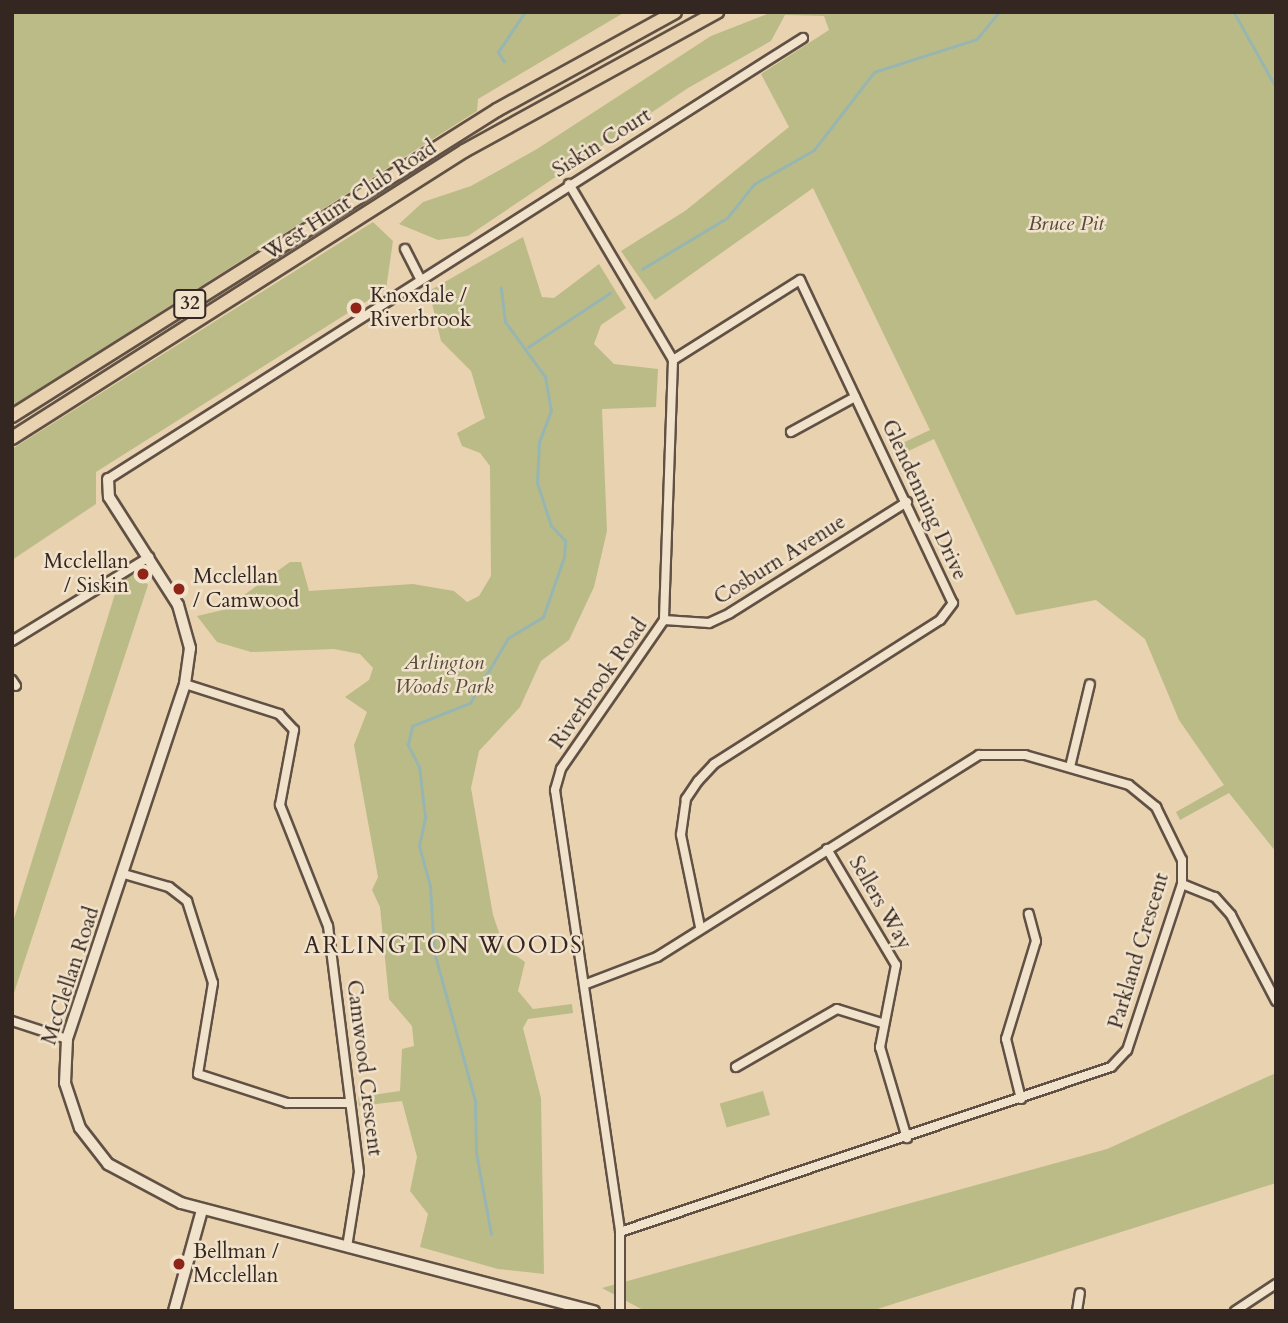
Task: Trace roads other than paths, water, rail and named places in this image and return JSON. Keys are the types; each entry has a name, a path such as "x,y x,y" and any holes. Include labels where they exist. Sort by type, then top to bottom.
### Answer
{"main road":[{"name":"West Hunt Club Road","path":"12,416 497,110 675,12"},
{"name":"West Hunt Club Road","path":"12,438 464,150 717,12"}],"street":[{"name":"Siskin Court","path":"108,479 419,277 803,38"},
{"path":"569,184 673,360"},
{"path":"405,249 419,277"},
{"name":"Glendenning Drive","path":"673,360 800,280 953,603 940,620 714,764 698,781 686,799 681,835 700,927"},
{"name":"Riverbrook Road","path":"620,1311 620,1232 586,984 555,790 561,769 664,621 673,360"},
{"path":"791,432 855,397"},
{"name":"McClellan Road","path":"108,479 109,497 149,557 186,626 186,684 67,1039 65,1083 91,1147 147,1189 202,1210 594,1311"},
{"name":"Cosburn Avenue","path":"664,621 709,623 730,613 907,502"},
{"path":"12,641 149,557"},
{"name":"Camwood Crescent","path":"186,684 279,714 294,730 280,805 328,926 359,1172 347,1247"},
{"path":"1070,767 1090,684"},
{"name":"Parkland Crescent","path":"586,984 657,957 700,927 979,755 1001,751 1070,767 1129,785 1156,807 1177,844 1182,884 1127,1050 1091,1078 620,1232"},
{"name":"Sellers Way","path":"827,849 896,965 882,1023 884,1069 907,1138"},
{"path":"124,874 169,887 187,901 213,983 198,1074 287,1102 349,1103"},
{"path":"1182,884 1215,897 1231,915 1276,1001"},
{"path":"1021,1099 1006,1039 1036,941 1029,914"},
{"path":"736,1067 837,1009 882,1023"},
{"path":"12,1021 67,1039"},
{"path":"174,1311 202,1210"},
{"path":"1235,1311 1276,1284"},
{"path":"1077,1311 1080,1293"}],"waterway":[{"path":"504,62 498,52 525,12"},
{"path":"642,269 727,218 754,184 814,150 874,72 977,39 999,12"},
{"path":"1234,12 1276,87"},
{"path":"491,1234 476,1153 475,1101 434,952 430,886 419,846 425,817 419,767 408,745 412,726 470,703 508,638 543,617 564,557 565,541 551,526 537,483 539,442 551,411 545,377 505,322 501,288"},
{"path":"528,347 610,293"}],"place":[{"name":"Knoxdale / Riverbrook","path":"356,308"},
{"name":"Mcclellan / Siskin","path":"143,574"},
{"name":"Mcclellan / Camwood","path":"179,589"},
{"name":"Bellman / Mcclellan","path":"179,1264"}],"district":[{"name":"ARLINGTON WOODS","path":"444,946"}],"park label":[{"name":"Bruce Pit","path":"1066,224"},
{"name":"Arlington Woods Park","path":"444,675"}]}
